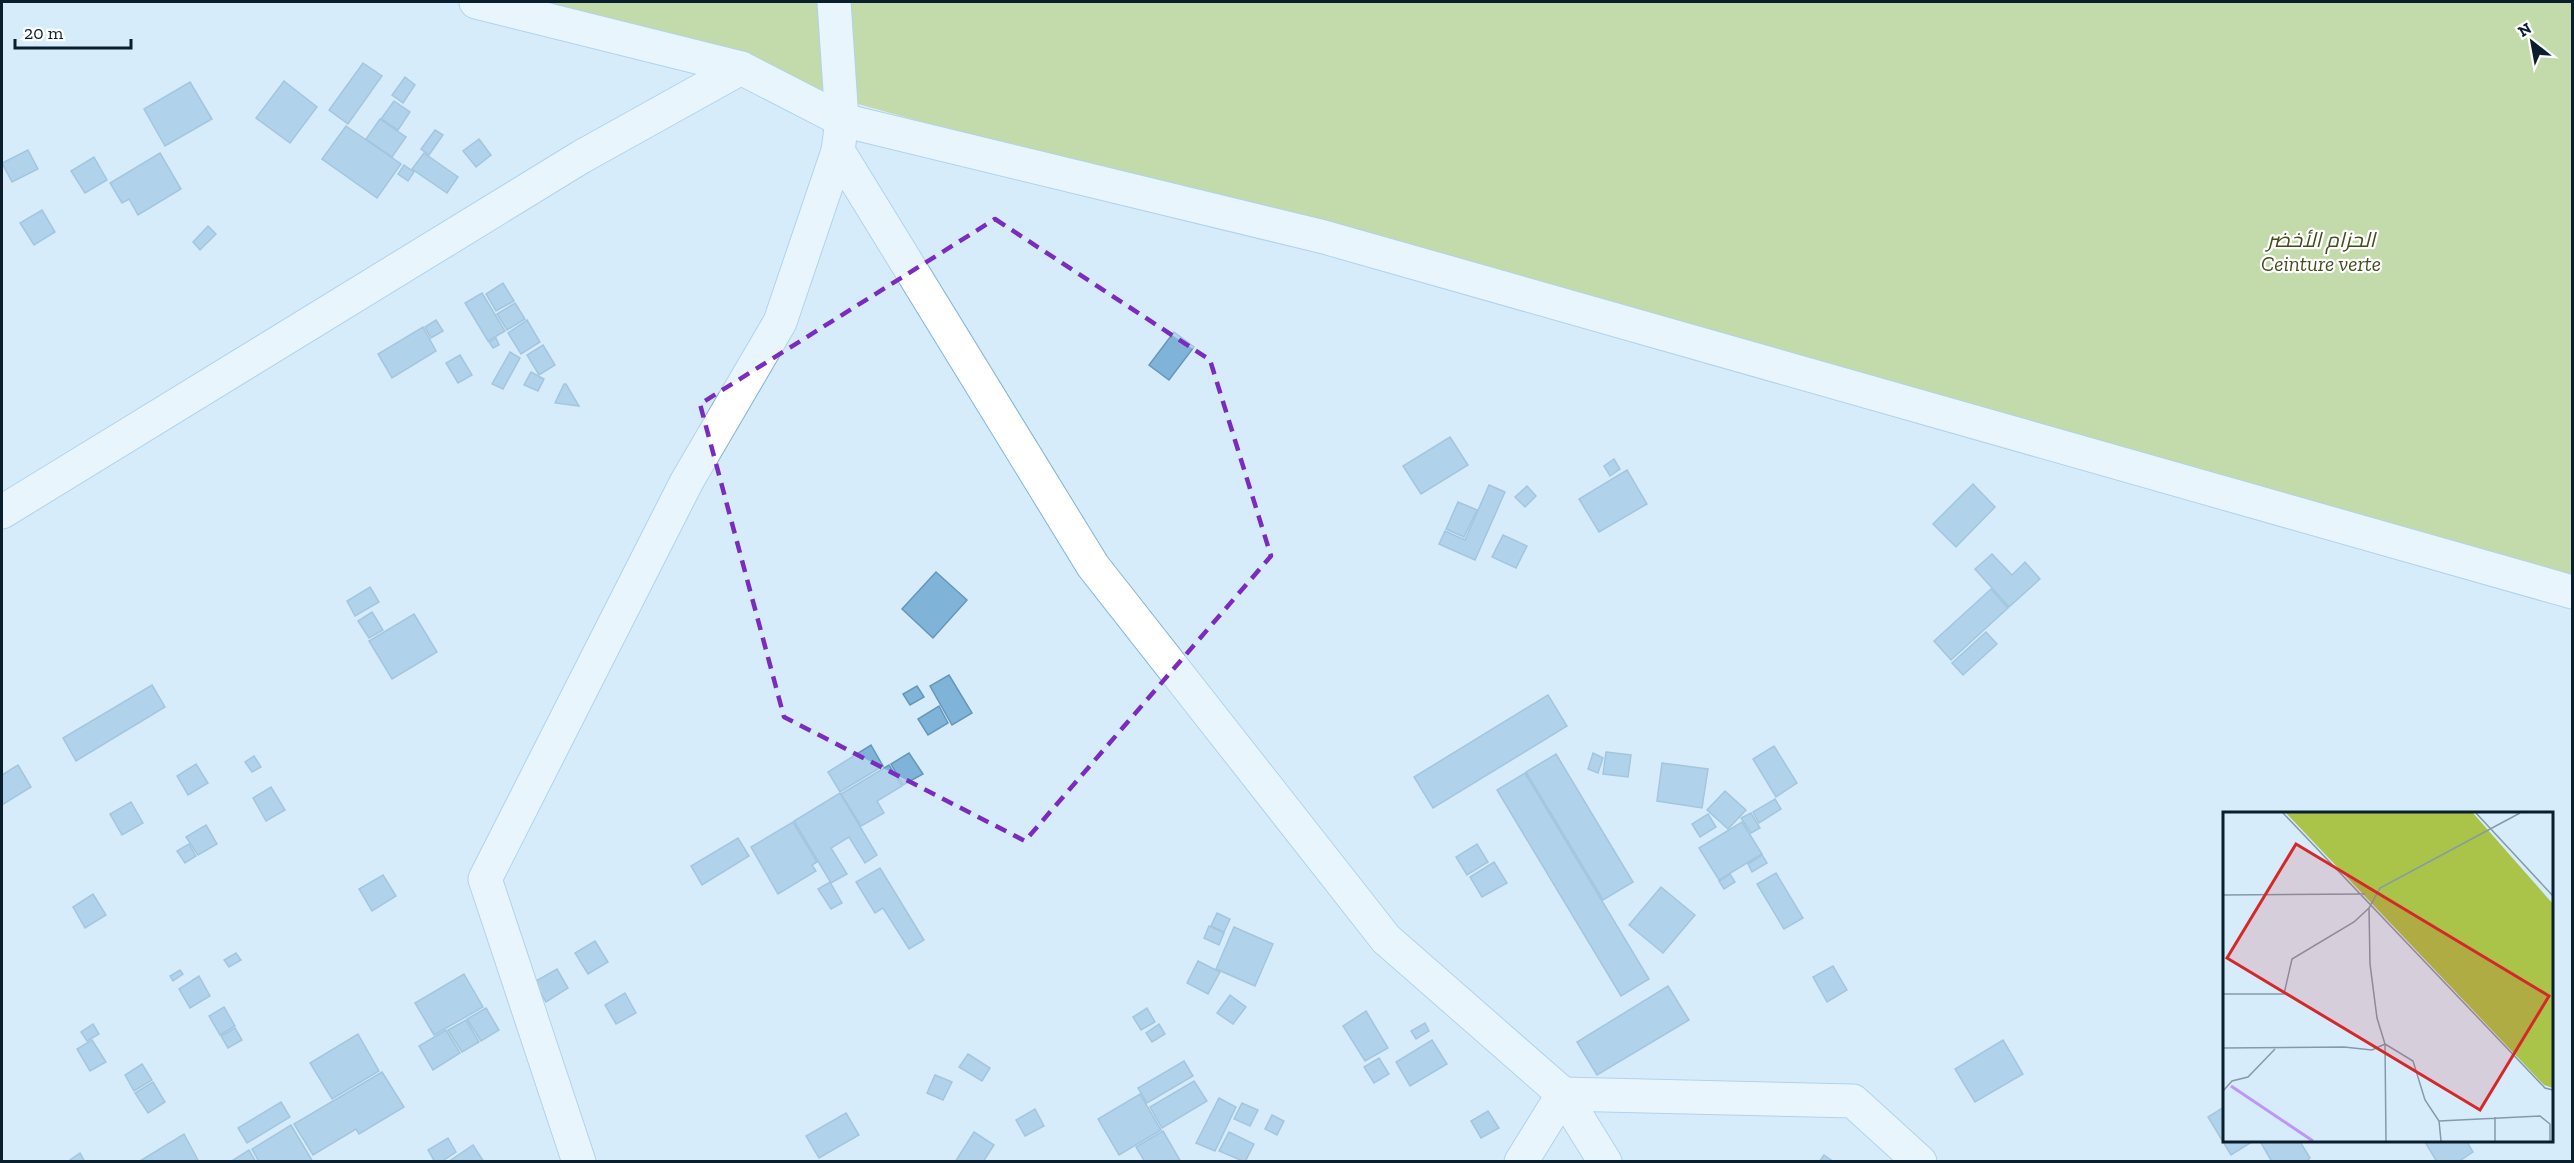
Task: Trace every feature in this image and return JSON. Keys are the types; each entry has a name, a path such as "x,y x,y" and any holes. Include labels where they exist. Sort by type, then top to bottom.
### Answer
{"street":[{"path":"476,2 741,68 840,136 1324,237 2572,592"},
{"path":"579,1161 485,879 687,481 780,322 840,136 834,2"},
{"path":"2,512 580,157 741,68"},
{"path":"840,136 1094,566 1386,939 1563,1094 1605,1161"},
{"path":"1521,1161 1563,1094"},
{"path":"1563,1094 1853,1101 1920,1161"}],"highlighted area":[{"path":"995,219 1210,360 1271,556 1025,841 784,717 700,404"}],"green space":[{"name":"الحزام الأخضر Ceinture verte","path":"488,2 2572,2 2572,581 747,73"}],"building":[{"path":"363,63 382,76 348,124 329,110"},
{"path":"405,77 415,85 403,103 392,95"},
{"path":"284,81 317,107 290,143 256,118"},
{"path":"190,82 212,119 165,146 144,109"},
{"path":"394,101 410,112 398,130 381,119"},
{"path":"380,119 406,137 392,157 366,139"},
{"path":"346,126 401,164 377,198 322,159"},
{"path":"435,130 443,135 429,155 421,149"},
{"path":"479,139 491,155 476,167 463,151"},
{"path":"28,150 38,169 12,182 2,163"},
{"path":"160,153 181,189 138,215 129,199 122,203 110,183"},
{"path":"424,153 458,177 447,193 412,169"},
{"path":"94,157 107,180 85,193 71,171"},
{"path":"404,165 414,172 408,181 398,174"},
{"path":"42,210 55,232 34,245 20,223"},
{"path":"208,226 216,234 200,250 193,242"},
{"path":"503,283 514,301 496,311 486,294"},
{"path":"482,293 505,331 488,341 465,303"},
{"path":"515,303 525,319 507,330 497,314"},
{"path":"436,320 443,331 431,338 425,327"},
{"path":"527,320 540,342 521,354 508,333"},
{"path":"423,327 436,351 392,378 378,354"},
{"path":"1174,332 1194,347 1169,380 1149,365"},
{"path":"496,338 499,345 493,348 489,342"},
{"path":"543,345 555,365 539,375 527,355"},
{"path":"510,352 520,358 503,389 492,384"},
{"path":"460,355 472,375 458,383 446,363"},
{"path":"531,372 544,379 538,391 524,385"},
{"path":"566,384 579,406 555,403"},
{"path":"1450,437 1468,465 1421,494 1403,466"},
{"path":"1614,459 1620,469 1610,476 1604,466"},
{"path":"1627,470 1647,504 1599,532 1579,499"},
{"path":"1973,484 1995,507 1956,547 1933,524"},
{"path":"1489,485 1505,492 1475,560 1439,544 1445,531 1465,540"},
{"path":"1527,486 1536,496 1525,507 1515,497"},
{"path":"1458,502 1477,510 1464,537 1446,529"},
{"path":"1503,535 1527,546 1516,568 1492,557"},
{"path":"1992,554 2012,575 2025,562 2040,579 2009,607 1975,569"},
{"path":"936,572 967,600 933,638 902,609"},
{"path":"370,587 379,602 355,616 347,601"},
{"path":"1991,589 2008,608 1951,660 1934,641"},
{"path":"372,612 383,630 369,638 358,621"},
{"path":"414,614 437,652 392,679 369,641"},
{"path":"1986,632 1997,644 1963,675 1952,663"},
{"path":"949,675 972,713 952,725 930,686"},
{"path":"152,685 165,707 76,761 63,738"},
{"path":"917,686 924,697 910,705 903,694"},
{"path":"1548,695 1567,726 1433,808 1414,777"},
{"path":"939,706 948,723 928,735 918,719"},
{"path":"871,745 883,766 840,792 828,772"},
{"path":"1774,746 1797,783 1776,797 1753,759"},
{"path":"1606,752 1631,755 1628,777 1603,774"},
{"path":"909,753 923,774 903,785 891,764"},
{"path":"1593,753 1603,758 1598,773 1588,769"},
{"path":"1556,754 1633,882 1603,900 1526,772"},
{"path":"254,756 261,767 252,772 245,762"},
{"path":"1662,763 1708,769 1702,808 1657,801"},
{"path":"196,764 208,783 188,795 177,776"},
{"path":"18,765 31,787 2,805 2,775"},
{"path":"889,765 902,786 877,801 884,813 861,826 841,794"},
{"path":"1525,773 1649,979 1621,996 1497,790"},
{"path":"271,787 285,810 266,821 253,798"},
{"path":"1725,791 1746,810 1728,829 1707,810"},
{"path":"840,793 877,855 865,863 849,837 831,848 847,874 831,883 794,821"},
{"path":"1775,799 1781,809 1759,823 1753,812"},
{"path":"131,802 143,823 122,835 110,814"},
{"path":"1751,813 1760,828 1751,833 1741,818"},
{"path":"1708,814 1716,827 1700,837 1692,824"},
{"path":"793,822 817,862 812,865 816,871 778,894 751,847"},
{"path":"1742,822 1762,854 1719,880 1699,848"},
{"path":"206,825 217,844 198,855 186,837"},
{"path":"738,838 749,856 702,885 691,866"},
{"path":"189,844 196,856 185,863 177,851"},
{"path":"1477,844 1488,862 1467,875 1456,857"},
{"path":"1762,855 1767,863 1752,872 1748,864"},
{"path":"1494,862 1507,883 1482,897 1470,877"},
{"path":"880,868 924,940 909,949 883,908 875,913 856,882"},
{"path":"1776,873 1803,918 1784,929 1757,884"},
{"path":"1730,874 1735,882 1724,889 1719,881"},
{"path":"383,875 396,896 372,911 359,889"},
{"path":"830,882 842,903 831,909 818,889"},
{"path":"1661,887 1695,915 1663,953 1629,925"},
{"path":"93,894 106,915 85,928 73,907"},
{"path":"1217,913 1230,919 1224,932 1211,926"},
{"path":"1209,926 1224,933 1219,945 1204,938"},
{"path":"1234,927 1273,944 1255,986 1216,969"},
{"path":"595,941 608,962 588,974 575,953"},
{"path":"236,953 241,960 229,967 224,960"},
{"path":"1198,961 1220,972 1208,994 1187,983"},
{"path":"1833,966 1847,990 1827,1002 1813,977"},
{"path":"557,969 568,988 546,1002 534,982"},
{"path":"180,970 183,974 173,981 170,976"},
{"path":"464,974 483,1007 434,1035 415,1003"},
{"path":"199,976 210,996 190,1008 179,989"},
{"path":"1668,986 1689,1020 1597,1075 1577,1042"},
{"path":"625,993 636,1013 616,1024 605,1005"},
{"path":"1230,995 1246,1007 1233,1024 1217,1013"},
{"path":"224,1007 235,1026 220,1035 209,1016"},
{"path":"486,1008 499,1030 481,1041 467,1019"},
{"path":"1147,1008 1155,1022 1141,1030 1133,1017"},
{"path":"1366,1011 1388,1048 1365,1061 1343,1026"},
{"path":"466,1020 479,1042 462,1052 448,1030"},
{"path":"1425,1023 1429,1031 1416,1039 1411,1031"},
{"path":"93,1024 99,1034 87,1041 81,1032"},
{"path":"1159,1024 1165,1034 1152,1042 1146,1033"},
{"path":"235,1028 242,1040 228,1048 221,1036"},
{"path":"446,1030 460,1053 433,1070 419,1046"},
{"path":"358,1034 379,1071 332,1099 310,1063"},
{"path":"92,1040 106,1062 90,1071 77,1049"},
{"path":"1432,1040 1447,1064 1410,1086 1396,1062"},
{"path":"2003,1040 2023,1074 1975,1102 1955,1069"},
{"path":"968,1054 990,1068 982,1081 959,1067"},
{"path":"1379,1058 1389,1074 1374,1083 1364,1067"},
{"path":"1184,1061 1193,1076 1147,1103 1138,1088"},
{"path":"142,1064 152,1080 134,1091 125,1075"},
{"path":"382,1072 404,1107 359,1134 356,1129 313,1155 294,1124"},
{"path":"935,1075 952,1082 943,1100 927,1093"},
{"path":"1194,1081 1207,1101 1162,1128 1150,1107"},
{"path":"153,1082 165,1102 148,1113 135,1093"},
{"path":"1140,1094 1161,1130 1119,1155 1098,1119"},
{"path":"1219,1098 1236,1107 1215,1151 1196,1143"},
{"path":"281,1102 290,1117 247,1143 238,1128"},
{"path":"1242,1103 1258,1110 1250,1126 1234,1119"},
{"path":"2223,1108 2223,1142 2208,1117"},
{"path":"1035,1109 1044,1126 1025,1136 1016,1120"},
{"path":"1488,1111 1499,1128 1481,1138 1471,1121"},
{"path":"846,1113 859,1135 819,1158 806,1136"},
{"path":"1272,1115 1284,1121 1277,1135 1265,1129"},
{"path":"291,1125 313,1162 259,1162 252,1149"},
{"path":"1163,1131 1181,1162 1145,1162 1136,1147"},
{"path":"974,1132 994,1145 983,1162 955,1162"},
{"path":"1229,1132 1254,1144 1245,1162 1219,1151"},
{"path":"184,1134 199,1162 140,1161"},
{"path":"448,1138 456,1152 441,1162 435,1162 428,1150"},
{"path":"2223,1142 2252,1142 2231,1155"},
{"path":"2300,1142 2310,1158 2306,1162 2272,1162 2261,1143"},
{"path":"2425,1142 2467,1142 2473,1152 2458,1162 2437,1162"},
{"path":"473,1145 484,1162 448,1162"},
{"path":"249,1150 256,1162 230,1162"},
{"path":"80,1153 85,1162 67,1162"},
{"path":"1824,1155 1834,1162 1819,1162"}]}
